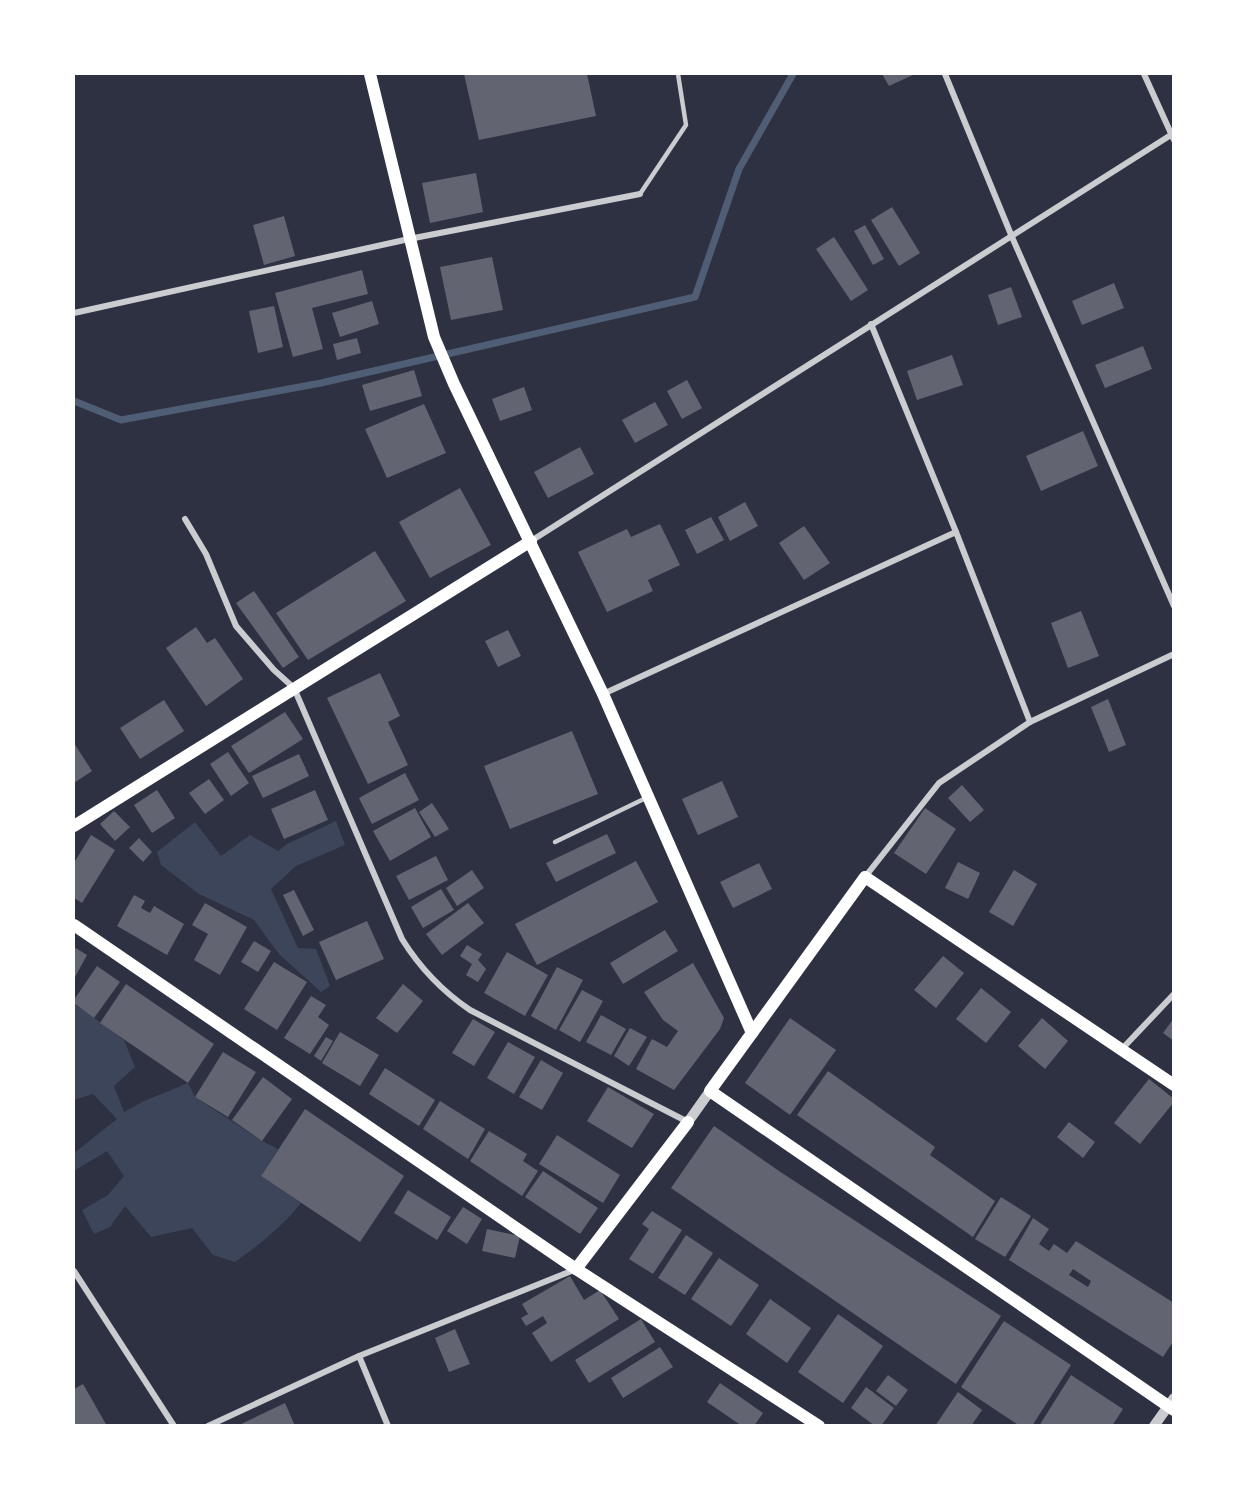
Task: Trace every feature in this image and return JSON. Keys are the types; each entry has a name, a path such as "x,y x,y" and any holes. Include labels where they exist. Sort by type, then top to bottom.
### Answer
{"main road":[{"path":"370,74 434,337 454,384 603,694 752,1033"},
{"path":"74,826 531,541"},
{"path":"1172,1405 710,1092 865,877 1173,1085"},
{"path":"74,925 576,1269 815,1425"},
{"path":"576,1269 688,1122"}],"street":[{"path":"945,74 1012,237 1173,606"},
{"path":"531,541 871,324 1173,136 1144,74"},
{"path":"74,313 409,239 640,194"},
{"path":"871,324 1030,722"},
{"path":"184,519 206,554 236,626 274,670 294,688 402,939 428,974 449,995 470,1010 688,1122 710,1092"},
{"path":"603,694 956,532"},
{"path":"865,877 939,783 1030,722 1173,654"},
{"path":"1121,1050 1173,994"},
{"path":"208,1425 359,1356 576,1269"},
{"path":"74,1271 174,1425"},
{"path":"359,1356 388,1425"},
{"path":"1154,1425 1172,1405"}],"lane":[{"path":"640,194 686,126 678,74"},
{"path":"555,842 648,796"}],"shaded area":[{"path":"336,821 345,845 296,866 271,889 298,948 316,949 330,986 321,992 279,954 254,920 199,894 161,865 157,852 195,822 221,856 250,835 278,851 287,844"},
{"path":"74,1003 124,1040 135,1067 114,1086 124,1112 188,1083 195,1097 278,1149 261,1176 301,1203 270,1235 235,1262 213,1255 192,1228 151,1237 125,1206 110,1227 94,1234 82,1210 108,1195 124,1176 107,1151 74,1171 74,1153 117,1119 93,1094 74,1100"}],"building":[{"path":"464,74 587,74 596,116 479,140"},
{"path":"882,74 915,74 889,86"},
{"path":"476,173 483,212 430,223 422,183"},
{"path":"892,207 920,253 899,266 871,220"},
{"path":"284,216 295,256 264,265 253,225"},
{"path":"865,225 884,259 873,265 854,231"},
{"path":"834,237 868,290 851,301 816,249"},
{"path":"492,257 503,310 451,320 440,267"},
{"path":"362,270 368,294 312,308 323,349 293,357 275,293"},
{"path":"1114,283 1124,308 1082,325 1072,301"},
{"path":"1011,287 1022,317 998,325 988,295"},
{"path":"372,301 379,324 340,337 332,313"},
{"path":"274,306 283,347 258,353 249,311"},
{"path":"357,338 361,353 337,360 333,344"},
{"path":"1143,346 1152,369 1105,388 1095,365"},
{"path":"952,355 963,385 917,400 907,371"},
{"path":"414,370 422,396 370,411 362,385"},
{"path":"687,380 702,408 682,419 667,391"},
{"path":"524,387 532,410 500,421 492,399"},
{"path":"655,402 668,425 635,443 622,420"},
{"path":"424,404 446,453 387,478 365,429"},
{"path":"1083,431 1098,466 1041,491 1026,456"},
{"path":"580,447 594,474 548,498 534,472"},
{"path":"460,488 491,545 430,578 399,522"},
{"path":"745,502 758,526 730,541 718,517"},
{"path":"711,517 724,540 697,554 685,530"},
{"path":"660,524 680,565 648,580 653,591 607,612 578,552 627,529 631,537"},
{"path":"804,526 830,563 804,580 779,543"},
{"path":"375,551 406,601 308,660 276,613"},
{"path":"254,591 299,657 283,668 236,603"},
{"path":"1081,611 1099,656 1068,668 1051,623"},
{"path":"196,627 207,643 215,638 243,679 206,706 166,648"},
{"path":"508,630 521,656 498,667 485,641"},
{"path":"380,673 400,716 388,722 408,765 368,784 327,698"},
{"path":"1108,699 1126,745 1109,752 1091,707"},
{"path":"164,700 184,731 140,759 120,728"},
{"path":"285,712 303,739 249,773 231,746"},
{"path":"572,731 598,794 510,829 484,766"},
{"path":"74,743 92,771 74,783"},
{"path":"228,752 249,783 231,796 210,764"},
{"path":"299,754 309,776 263,798 252,776"},
{"path":"405,773 419,800 372,824 359,798"},
{"path":"209,779 224,800 205,814 189,793"},
{"path":"722,781 738,817 698,835 682,799"},
{"path":"962,785 984,810 970,822 948,798"},
{"path":"157,790 175,818 152,833 134,805"},
{"path":"315,790 328,820 284,839 271,809"},
{"path":"432,803 449,829 435,837 419,812"},
{"path":"415,808 431,837 390,861 373,831"},
{"path":"925,808 956,829 926,874 894,853"},
{"path":"114,811 130,827 115,841 100,824"},
{"path":"607,834 616,853 556,882 546,863"},
{"path":"91,835 115,850 82,903 74,898 74,863"},
{"path":"139,838 152,852 143,862 129,848"},
{"path":"436,856 448,880 409,900 396,876"},
{"path":"636,861 658,902 537,965 515,924"},
{"path":"958,862 980,873 968,899 945,888"},
{"path":"759,863 772,889 733,908 720,882"},
{"path":"472,870 484,888 457,906 446,888"},
{"path":"1014,870 1037,884 1013,926 989,912"},
{"path":"441,889 454,910 423,928 411,907"},
{"path":"294,890 314,930 303,936 283,895"},
{"path":"134,895 145,901 141,908 150,913 154,906 184,924 167,955 117,926"},
{"path":"205,903 247,927 220,975 194,960 208,934 192,925"},
{"path":"468,903 484,923 442,955 426,934"},
{"path":"367,921 384,959 336,980 319,942"},
{"path":"665,930 678,951 623,984 610,963"},
{"path":"254,941 271,951 258,972 241,962"},
{"path":"467,945 482,954 478,960 486,969 478,982 466,975 472,964 460,956"},
{"path":"74,947 87,955 74,979"},
{"path":"507,952 548,975 525,1016 484,993"},
{"path":"943,956 964,973 936,1008 914,990"},
{"path":"274,962 307,982 277,1030 244,1009"},
{"path":"693,963 724,1018 720,1029 674,1090 636,1069 652,1039 667,1047 678,1031 663,1020 644,992"},
{"path":"97,966 120,982 94,1018 74,1003 74,1000"},
{"path":"557,967 583,980 556,1030 531,1016"},
{"path":"126,984 214,1044 188,1083 100,1023"},
{"path":"403,984 423,1001 397,1033 376,1018"},
{"path":"981,988 1011,1012 986,1043 956,1019"},
{"path":"582,990 603,1001 580,1042 559,1030"},
{"path":"311,996 326,1005 318,1017 329,1025 310,1054 284,1038"},
{"path":"601,1015 626,1029 611,1055 586,1042"},
{"path":"790,1018 836,1050 790,1115 745,1083"},
{"path":"1042,1018 1068,1041 1045,1069 1018,1046"},
{"path":"1174,1018 1174,1041 1163,1033"},
{"path":"473,1019 495,1032 474,1066 452,1053"},
{"path":"630,1028 647,1037 629,1066 614,1056"},
{"path":"340,1032 379,1055 360,1086 322,1063"},
{"path":"326,1037 333,1041 321,1061 314,1056"},
{"path":"508,1042 535,1057 514,1094 487,1078"},
{"path":"223,1052 256,1072 228,1117 195,1097"},
{"path":"541,1060 563,1073 542,1110 519,1097"},
{"path":"385,1068 435,1100 419,1126 369,1094"},
{"path":"828,1071 935,1147 930,1155 995,1201 973,1237 797,1115"},
{"path":"263,1077 292,1099 262,1141 232,1120"},
{"path":"1149,1079 1174,1099 1174,1102 1140,1144 1114,1123"},
{"path":"608,1087 654,1114 632,1148 587,1121"},
{"path":"440,1101 485,1129 468,1159 423,1129"},
{"path":"305,1109 404,1176 360,1242 261,1176"},
{"path":"1069,1122 1095,1142 1083,1158 1057,1137"},
{"path":"714,1126 1001,1316 956,1384 671,1188"},
{"path":"489,1131 527,1154 523,1161 538,1171 522,1196 470,1161"},
{"path":"557,1135 620,1175 603,1203 539,1164"},
{"path":"543,1171 598,1208 580,1234 525,1197"},
{"path":"408,1190 451,1217 437,1240 394,1213"},
{"path":"1001,1197 1031,1216 1005,1257 975,1239"},
{"path":"463,1207 482,1219 467,1244 447,1231"},
{"path":"652,1211 682,1230 653,1274 629,1259 649,1229 642,1224"},
{"path":"1033,1218 1049,1229 1039,1244 1049,1251 1054,1244 1067,1253 1076,1241 1174,1303 1174,1340 1163,1357 1009,1260","holes":["1073,1269 1091,1281 1088,1287 1069,1275"]},
{"path":"487,1229 520,1236 515,1258 482,1251"},
{"path":"686,1235 713,1253 685,1295 658,1278"},
{"path":"719,1258 759,1285 731,1326 691,1299"},
{"path":"570,1276 584,1300 600,1290 619,1319 551,1362 532,1333 547,1323 543,1316 526,1326 521,1318 528,1314 522,1304"},
{"path":"770,1299 811,1328 787,1363 746,1334"},
{"path":"838,1314 883,1346 843,1403 798,1372"},
{"path":"641,1319 655,1342 589,1383 575,1360"},
{"path":"1004,1321 1071,1365 1032,1426 1020,1426 961,1387"},
{"path":"455,1329 470,1364 449,1372 435,1338"},
{"path":"660,1347 673,1367 623,1398 611,1378"},
{"path":"888,1375 908,1390 896,1406 876,1391"},
{"path":"1071,1375 1123,1409 1112,1426 1039,1426"},
{"path":"720,1383 763,1413 754,1426 742,1426 707,1402"},
{"path":"83,1384 107,1426 74,1426 74,1389"},
{"path":"866,1387 894,1408 881,1426 875,1426 851,1408"},
{"path":"958,1392 982,1410 971,1426 935,1426"},
{"path":"285,1403 295,1426 237,1426"}],"waterway":[{"path":"74,401 121,420 321,383 695,297 739,169 793,74"}]}
